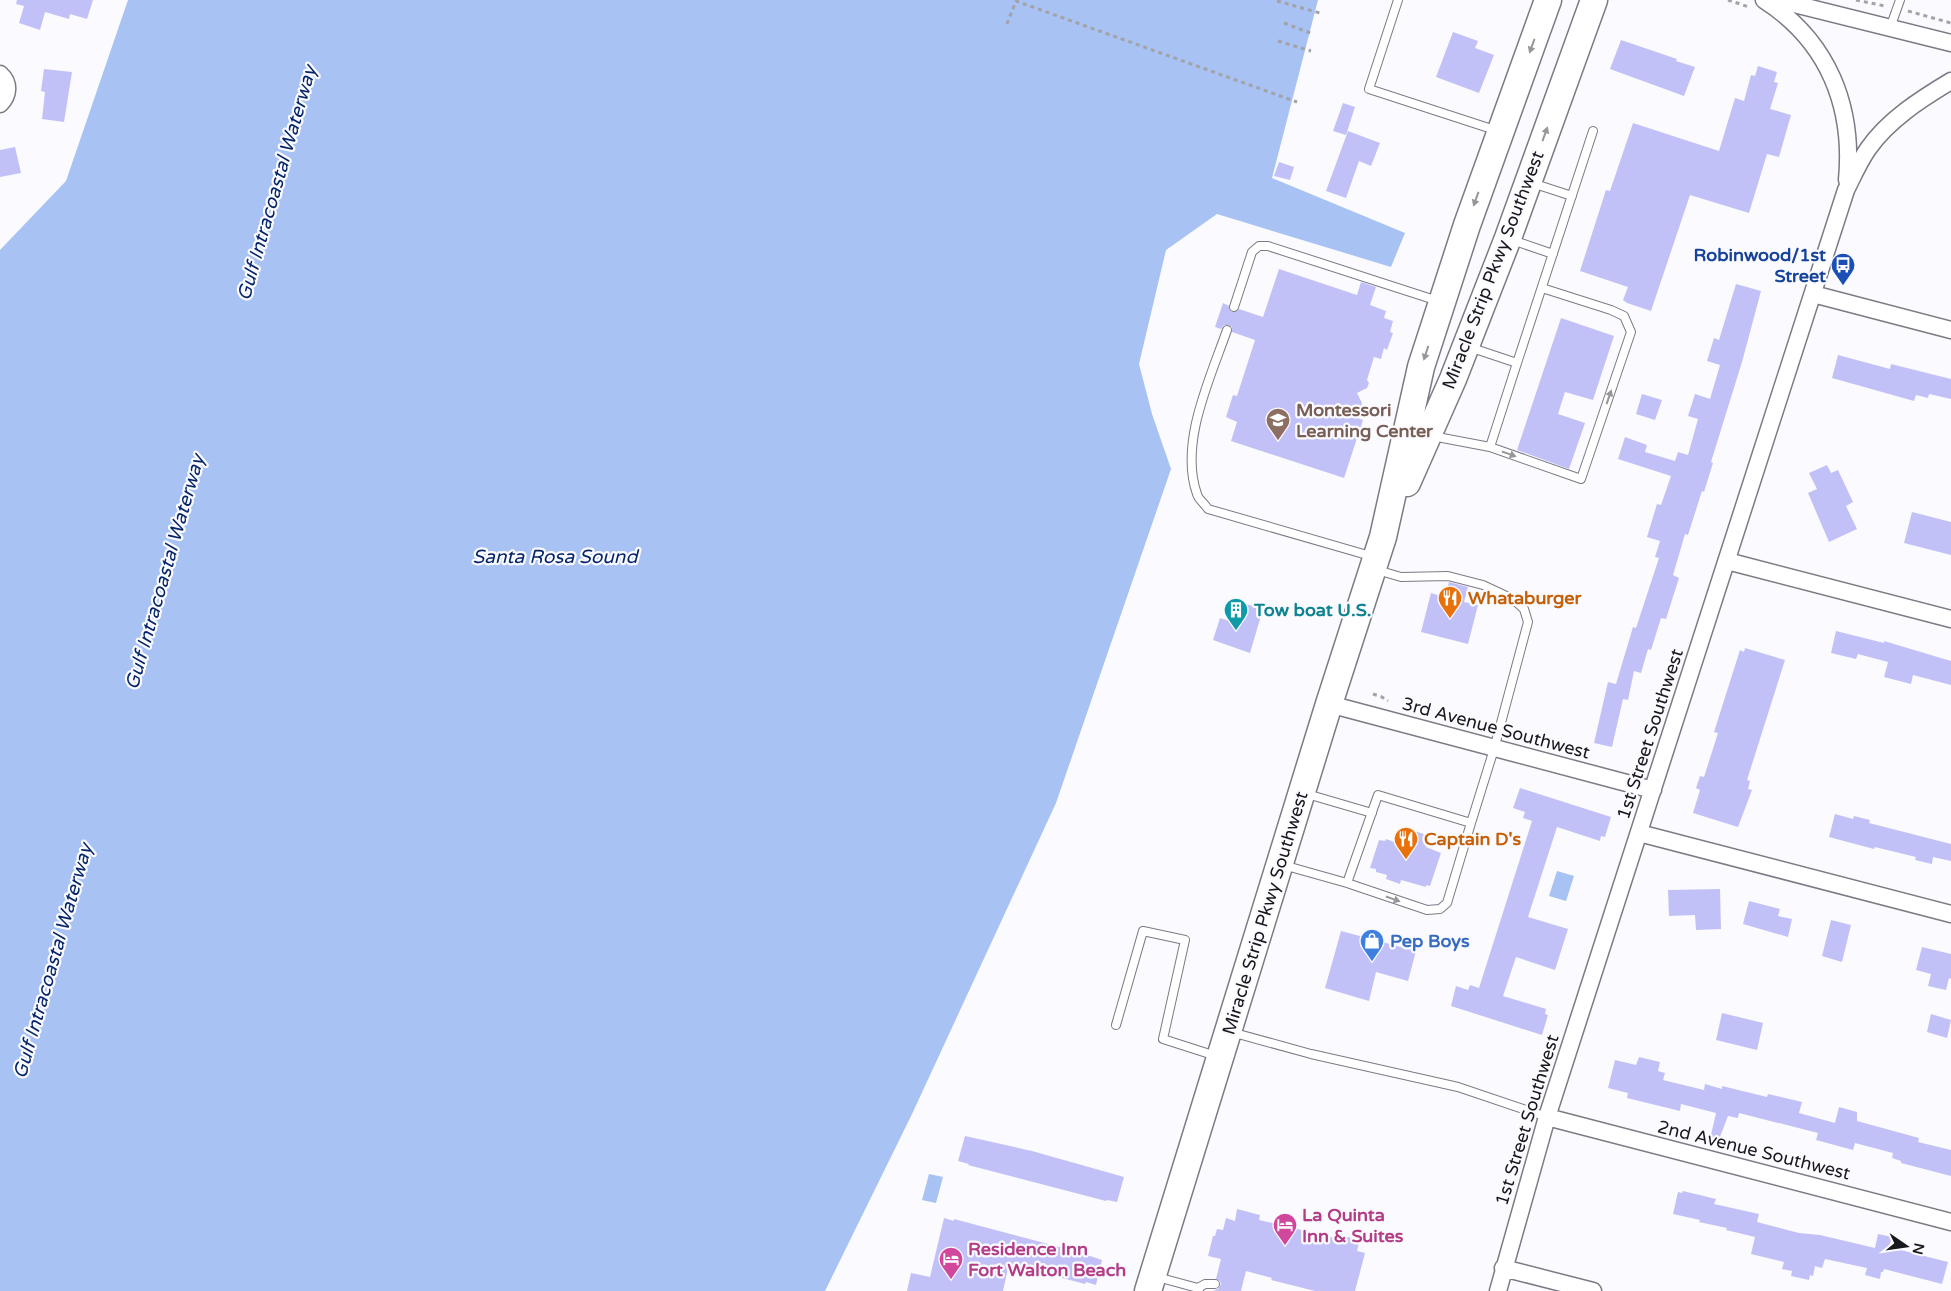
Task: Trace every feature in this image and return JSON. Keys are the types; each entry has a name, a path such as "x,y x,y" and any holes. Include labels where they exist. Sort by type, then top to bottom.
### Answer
{"highway":[{"name":"Miracle Strip Pkwy Southwest","path":"1150,1284 1377,554 1421,367 1466,225 1548,0"},
{"name":"Miracle Strip Pkwy Southwest","path":"1377,554 1466,346 1508,238 1594,0"}],"street":[{"path":"1778,0 1951,43"},
{"name":"1st Street Southwest","path":"1757,4 1777,8 1803,33 1821,55 1833,78 1842,103 1848,142 1846,190"},
{"path":"0,74 8,88 5,99 0,104"},
{"name":"1st Street Southwest","path":"1498,1291 1547,1117 1846,190 1869,148 1890,125 1951,81"},
{"path":"1813,294 1951,330"},
{"path":"1727,561 1951,619"},
{"name":"3rd Avenue Southwest","path":"1329,704 1653,790"},
{"path":"1638,834 1951,914"},
{"name":"2nd Avenue Southwest","path":"1547,1117 1951,1222"},
{"path":"1503,1268 1593,1291"}],"lane":[{"path":"1398,0 1370,89 1500,132"},
{"path":"1890,28 1900,0"},
{"path":"1490,447 1593,131"},
{"path":"1528,182 1572,196"},
{"path":"1508,238 1553,254"},
{"path":"1234,307 1252,252 1260,246 1268,246 1442,303"},
{"path":"1428,435 1490,447 1581,479 1631,332 1624,316 1612,310 1542,288"},
{"path":"1226,330 1193,431 1192,469 1197,495 1208,509 1377,554 1401,577 1448,576 1483,585 1513,599 1524,609 1528,622 1494,749 1447,903 1440,909 1427,910 1347,883 1280,864"},
{"path":"1466,346 1517,364"},
{"path":"1302,792 1372,813"},
{"path":"1347,883 1378,794 1471,823"},
{"path":"1116,1024 1143,931 1185,940 1163,1039 1220,1058"},
{"path":"1229,1031 1311,1054 1458,1087 1547,1117"},
{"path":"1150,1284 1199,1289 1205,1284 1215,1284"}],"path":[{"path":"1007,24 1017,0 1296,102"},
{"path":"1728,0 1757,4"},
{"path":"1277,1 1320,13"},
{"path":"1284,24 1314,34"},
{"path":"1278,41 1311,51"}],"water":[{"name":"Santa Rosa Sound","path":"128,0 1318,0 1272,178 1405,233 1391,267 1217,214 1166,250 1139,364 1152,414 1171,469 1056,803 912,1114 825,1291 0,1291 0,250 66,181"},
{"path":"1557,871 1574,876 1566,901 1549,896"},
{"path":"929,1174 943,1177 936,1203 922,1200"}],"building":[{"path":"17,0 93,0 87,19 70,14 69,19 45,12 40,30 19,23 24,6 16,4"},
{"path":"1453,32 1478,41 1475,48 1494,55 1479,93 1436,77"},
{"path":"1621,40 1695,67 1684,96 1610,69"},
{"path":"1758,66 1777,72 1774,82 1778,83 1770,109 1791,115 1779,157 1767,154 1749,213 1690,195 1651,311 1623,300 1628,287 1580,271 1606,190 1610,191 1633,123 1719,151 1735,98 1744,101 1751,75 1755,76"},
{"path":"44,69 72,72 64,122 42,119 45,92 41,91"},
{"path":"1343,103 1355,107 1346,135 1333,131"},
{"path":"1348,131 1380,143 1371,166 1359,161 1346,198 1326,191"},
{"path":"15,147 21,173 0,177 0,150"},
{"path":"1279,162 1294,167 1290,180 1274,176"},
{"path":"1279,269 1357,295 1361,282 1376,287 1370,305 1386,311 1384,318 1393,321 1390,332 1393,333 1387,350 1384,348 1381,359 1374,357 1367,380 1369,383 1367,388 1357,393 1362,403 1357,418 1363,420 1344,478 1231,441 1237,422 1226,417 1233,395 1237,396 1255,340 1232,332 1232,327 1228,325 1224,325 1221,329 1215,327 1223,303 1229,306 1232,312 1236,312 1239,309 1263,317"},
{"path":"1736,284 1761,291 1742,362 1711,462 1713,463 1688,535 1685,534 1673,575 1679,578 1666,619 1661,618 1651,650 1648,649 1641,673 1634,671 1628,700 1623,699 1612,747 1594,743 1608,682 1616,684 1633,627 1636,628 1659,558 1655,557 1660,541 1647,537 1657,504 1661,505 1671,476 1618,459 1625,437 1647,445 1645,452 1675,461 1678,452 1688,455 1698,419 1688,416 1695,394 1710,399 1720,365 1707,361 1714,338 1719,340"},
{"path":"1561,318 1614,336 1593,400 1565,392 1558,414 1585,423 1569,469 1517,450"},
{"path":"1838,355 1890,369 1891,364 1951,379 1951,399 1929,394 1928,398 1916,395 1914,401 1832,378"},
{"path":"1642,394 1662,400 1655,420 1636,414"},
{"path":"1827,465 1831,473 1838,470 1853,502 1846,506 1857,529 1829,542 1808,493 1817,489 1809,473"},
{"path":"1912,512 1951,522 1951,555 1904,543"},
{"name":"Whataburger","path":"1449,582 1468,587 1464,602 1478,605 1468,644 1421,632 1431,593 1445,597"},
{"name":"Tow boat U.S.","path":"1239,602 1263,609 1250,653 1213,640 1220,618 1233,622"},
{"path":"1836,631 1884,643 1884,641 1951,661 1951,685 1913,675 1911,684 1884,677 1888,662 1858,654 1856,659 1831,653"},
{"path":"1745,648 1785,660 1747,780 1750,781 1748,789 1752,790 1738,827 1693,813 1700,790 1696,788 1700,776 1704,777 1718,733 1714,732 1740,650 1744,652"},
{"path":"1520,788 1611,817 1605,837 1601,836 1600,841 1557,827 1528,917 1568,929 1555,970 1516,957 1503,996 1546,1009 1545,1014 1548,1015 1542,1035 1451,1006 1456,986 1468,990 1470,985 1479,988 1532,821 1523,818 1525,812 1513,808"},
{"path":"1835,814 1853,819 1854,816 1870,820 1869,823 1951,844 1951,861 1933,857 1932,864 1915,860 1916,857 1875,847 1874,849 1829,837"},
{"name":"Captain D's","path":"1402,827 1430,836 1426,847 1441,853 1430,886 1426,885 1426,887 1401,880 1400,884 1386,879 1387,875 1370,868 1379,840 1385,841 1386,839 1397,843"},
{"path":"1720,889 1721,929 1696,930 1695,915 1669,916 1668,890"},
{"path":"1749,901 1780,909 1778,916 1792,919 1788,937 1743,924"},
{"path":"1831,920 1851,925 1842,962 1822,956"},
{"name":"Pep Boys","path":"1341,931 1416,951 1408,981 1376,972 1369,1001 1325,988"},
{"path":"1922,947 1951,954 1951,979 1949,978 1946,990 1928,986 1931,974 1916,970"},
{"path":"1722,1013 1763,1023 1757,1050 1716,1040"},
{"path":"1931,1014 1951,1020 1947,1038 1927,1032"},
{"path":"1639,1057 1660,1062 1658,1071 1665,1073 1663,1080 1704,1090 1705,1084 1722,1089 1722,1086 1767,1097 1768,1094 1802,1102 1799,1113 1835,1123 1839,1107 1857,1112 1857,1121 1919,1138 1918,1142 1951,1150 1951,1176 1901,1163 1901,1161 1892,1158 1893,1153 1855,1143 1853,1150 1816,1140 1818,1133 1739,1113 1738,1118 1728,1116 1718,1142 1710,1139 1716,1113 1681,1104 1680,1111 1627,1098 1628,1093 1608,1088 1615,1060 1636,1065"},
{"path":"965,1136 1032,1151 1124,1177 1117,1202 1106,1201 958,1161"},
{"path":"1683,1191 1716,1199 1714,1204 1759,1214 1757,1222 1799,1233 1820,1235 1875,1248 1878,1234 1892,1237 1889,1247 1948,1262 1942,1284 1884,1269 1881,1272 1880,1279 1865,1275 1867,1268 1825,1259 1822,1268 1815,1266 1813,1276 1810,1275 1809,1280 1791,1276 1792,1271 1782,1269 1784,1262 1751,1254 1755,1237 1699,1222 1700,1220 1673,1214 1678,1192 1682,1193"},
{"name":"La Quinta Inn & Suites","path":"1237,1209 1260,1215 1259,1220 1335,1238 1336,1234 1360,1240 1357,1251 1365,1253 1355,1291 1315,1291 1271,1280 1272,1278 1246,1271 1241,1291 1213,1291 1218,1289 1221,1284 1216,1279 1221,1259 1208,1256 1213,1236 1215,1236 1217,1229 1223,1230 1226,1218 1235,1221"},
{"path":"944,1218 1075,1251 1102,1260 1096,1285 1086,1282 1085,1284 1009,1264 1003,1291 907,1291 911,1273 930,1277"}],"place":[{"name":"Robinwood/1st Street","path":"1843,286"},
{"name":"Montessori Learning Center","path":"1278,441"},
{"name":"Whataburger","path":"1450,619"},
{"name":"Tow boat U.S.","path":"1236,631"},
{"name":"Captain D's","path":"1406,860"},
{"name":"Pep Boys","path":"1372,962"},
{"name":"La Quinta Inn & Suites","path":"1285,1246"},
{"name":"Residence Inn Fort Walton Beach","path":"951,1280"}],"water label":[{"name":"Gulf Intracoastal Waterway","path":"276,183"},
{"name":"Gulf Intracoastal Waterway","path":"164,572"},
{"name":"Gulf Intracoastal Waterway","path":"52,961"}]}
